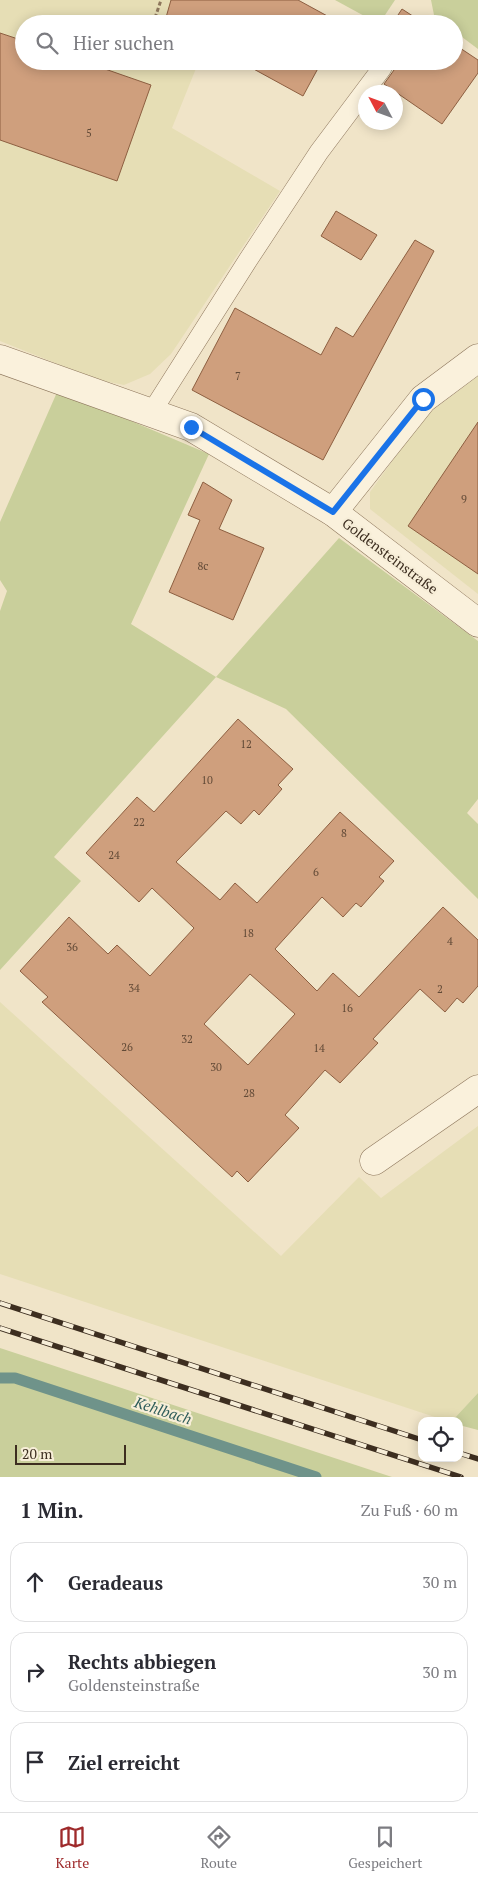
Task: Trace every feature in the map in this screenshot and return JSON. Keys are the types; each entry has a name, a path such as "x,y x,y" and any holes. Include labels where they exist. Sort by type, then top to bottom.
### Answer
{"street":[{"path":"333,512 423,399 478,358"},
{"name":"Goldensteinstraße","path":"0,359 191,427 333,512 478,623"},
{"path":"374,1161 478,1089"}],"lane":[{"path":"151,413 319,152 380,70"}],"path":[{"path":"156,15 161,0"}],"shaded area":[{"path":"0,0 224,0 218,15 15,15 15,70 195,70 172,128 280,191 171,354 150,374 124,385 98,380 0,341"},
{"path":"478,376 478,594 370,509 370,492 424,417"},
{"path":"0,1002 281,1256 359,1177 381,1198 478,1126 478,1393 456,1417 435,1417 0,1274"}],"green space":[{"path":"335,0 395,0 385,15 362,15"},
{"path":"431,0 478,0 478,49 463,38 463,15 434,15"},
{"path":"58,390 209,454 131,624 216,677 54,857 81,881 0,970 0,611 7,591 0,580 0,522"},
{"path":"339,538 478,641 478,799 467,813 478,824 478,899 286,709 216,677"},
{"path":"0,1348 392,1477 0,1477"},
{"path":"478,1393 478,1430 463,1426 463,1417 456,1417"}],"building":[{"path":"171,0 298,0 326,15 167,15"},
{"path":"402,9 411,15 398,15"},
{"path":"0,33 15,38 15,70 108,70 151,85 117,181 0,140"},
{"path":"463,50 478,60 478,73 442,124 403,97 403,85 384,84 394,70 463,70"},
{"path":"255,70 317,70 303,96"},
{"path":"336,211 377,235 361,260 321,236"},
{"path":"415,240 434,251 323,460 192,390 235,308 321,355 336,327 353,337"},
{"path":"478,422 478,574 408,526"},
{"path":"203,482 232,500 219,529 264,548 233,620 169,592 200,520 188,515"},
{"path":"238,719 293,769 278,785 282,789 259,815 254,810 241,824 226,811 176,862 220,900 235,883 257,903 340,812 394,861 379,877 384,881 361,907 356,903 343,917 322,897 275,949 317,991 333,973 359,997 443,907 478,940 478,986 463,1003 457,998 445,1012 420,989 373,1039 378,1043 340,1083 325,1070 285,1115 299,1128 248,1182 237,1171 232,1177 42,1002 48,997 20,971 69,917 108,954 117,945 150,976 194,928 152,888 139,902 86,853 137,797 154,812","holes":["250,974 295,1014 248,1065 204,1024"]}],"waterway":[{"name":"Kehlbach","path":"0,1378 15,1378 316,1477"}],"railway":[{"path":"0,1303 418,1439"},
{"path":"0,1328 461,1477"},
{"path":"463,1454 478,1459"}],"route":[{"path":"191,427 333,512 423,399"}]}
